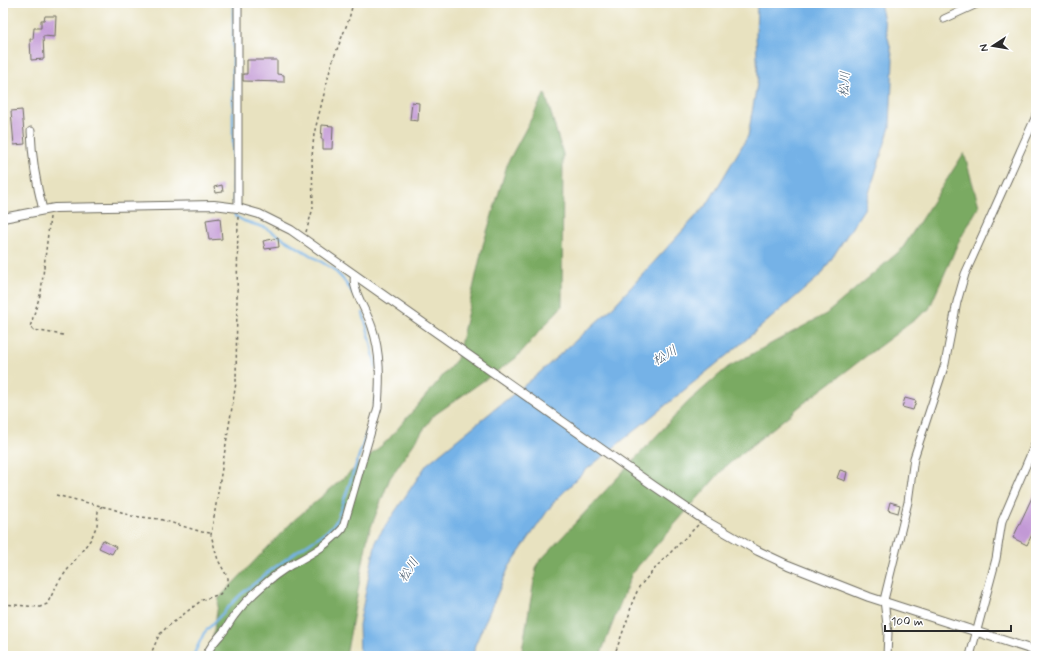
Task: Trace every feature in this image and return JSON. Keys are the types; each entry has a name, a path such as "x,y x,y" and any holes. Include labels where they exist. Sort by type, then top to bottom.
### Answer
{"street":[{"path":"238,3 238,208"},
{"path":"944,19 979,3"},
{"path":"887,656 888,633 884,602 908,502 914,458 945,364 965,274 1036,116"},
{"path":"31,131 34,174 47,210"},
{"path":"3,218 47,210 214,205 238,208 260,214 291,230 704,520 758,552 795,568 884,602 1036,651"},
{"path":"206,656 210,646 238,612 258,591 290,566 326,545 343,528 378,408 379,397 378,354 372,326 356,291 354,282 355,275"},
{"path":"970,656 996,559 1002,521 1034,452 1036,442"}],"path":[{"path":"304,239 313,208 312,157 314,134 332,62 353,3"},
{"path":"150,656 159,635 166,628 202,600 220,594 228,584 228,578 218,560 212,543 211,534 236,382 238,208"},
{"path":"47,210 41,292 30,327 33,330 63,334"},
{"path":"56,495 102,506 132,516 159,519 211,534"},
{"path":"3,604 40,608 47,604 59,581 91,539 97,525 98,511 102,506"},
{"path":"614,656 629,616 632,603 640,587 659,564 704,520"}],"green space":[{"path":"545,93 563,154 562,306 516,358 433,416 390,478 368,535 346,656 210,656 219,598 293,521 388,440 457,359 483,245 508,162"},
{"path":"964,153 979,206 959,241 929,309 809,399 725,467 632,573 600,656 521,656 537,564 688,402 728,367 826,314 902,249"}],"water":[{"name":"松川","path":"757,3 880,3 893,59 890,127 864,209 821,275 742,343 586,470 553,503 509,567 475,645 473,656 360,656 359,625 376,540 427,464 537,375 611,309 708,203 748,136 758,78 756,36"}],"building":[{"path":"45,16 56,16 55,37 43,36 44,59 31,60 30,39 33,39 34,28 41,28 41,20 44,20"},
{"path":"247,60 277,60 277,74 284,75 284,82 243,81 243,74 247,74"},
{"path":"412,102 419,103 418,121 410,120"},
{"path":"22,110 25,144 14,145 11,111"},
{"path":"322,125 333,126 332,149 323,149 323,139 321,139"},
{"path":"222,185 223,192 215,193 214,187"},
{"path":"220,218 222,239 209,240 206,220"},
{"path":"278,238 279,247 265,249 263,241"},
{"path":"905,398 916,401 913,410 902,407"},
{"path":"840,470 847,472 845,481 837,478"},
{"path":"1036,489 1036,526 1027,545 1013,538"},
{"path":"890,502 900,505 898,513 888,510"},
{"path":"103,540 116,547 112,554 99,548"}],"waterway":[{"path":"233,3 233,188 235,216 244,221 266,228 333,269 342,278 355,296"},
{"path":"363,313 376,368"},
{"path":"371,420 374,409 376,389"},
{"path":"193,656 204,633 238,597 267,573 326,532 335,523 367,432"}]}
